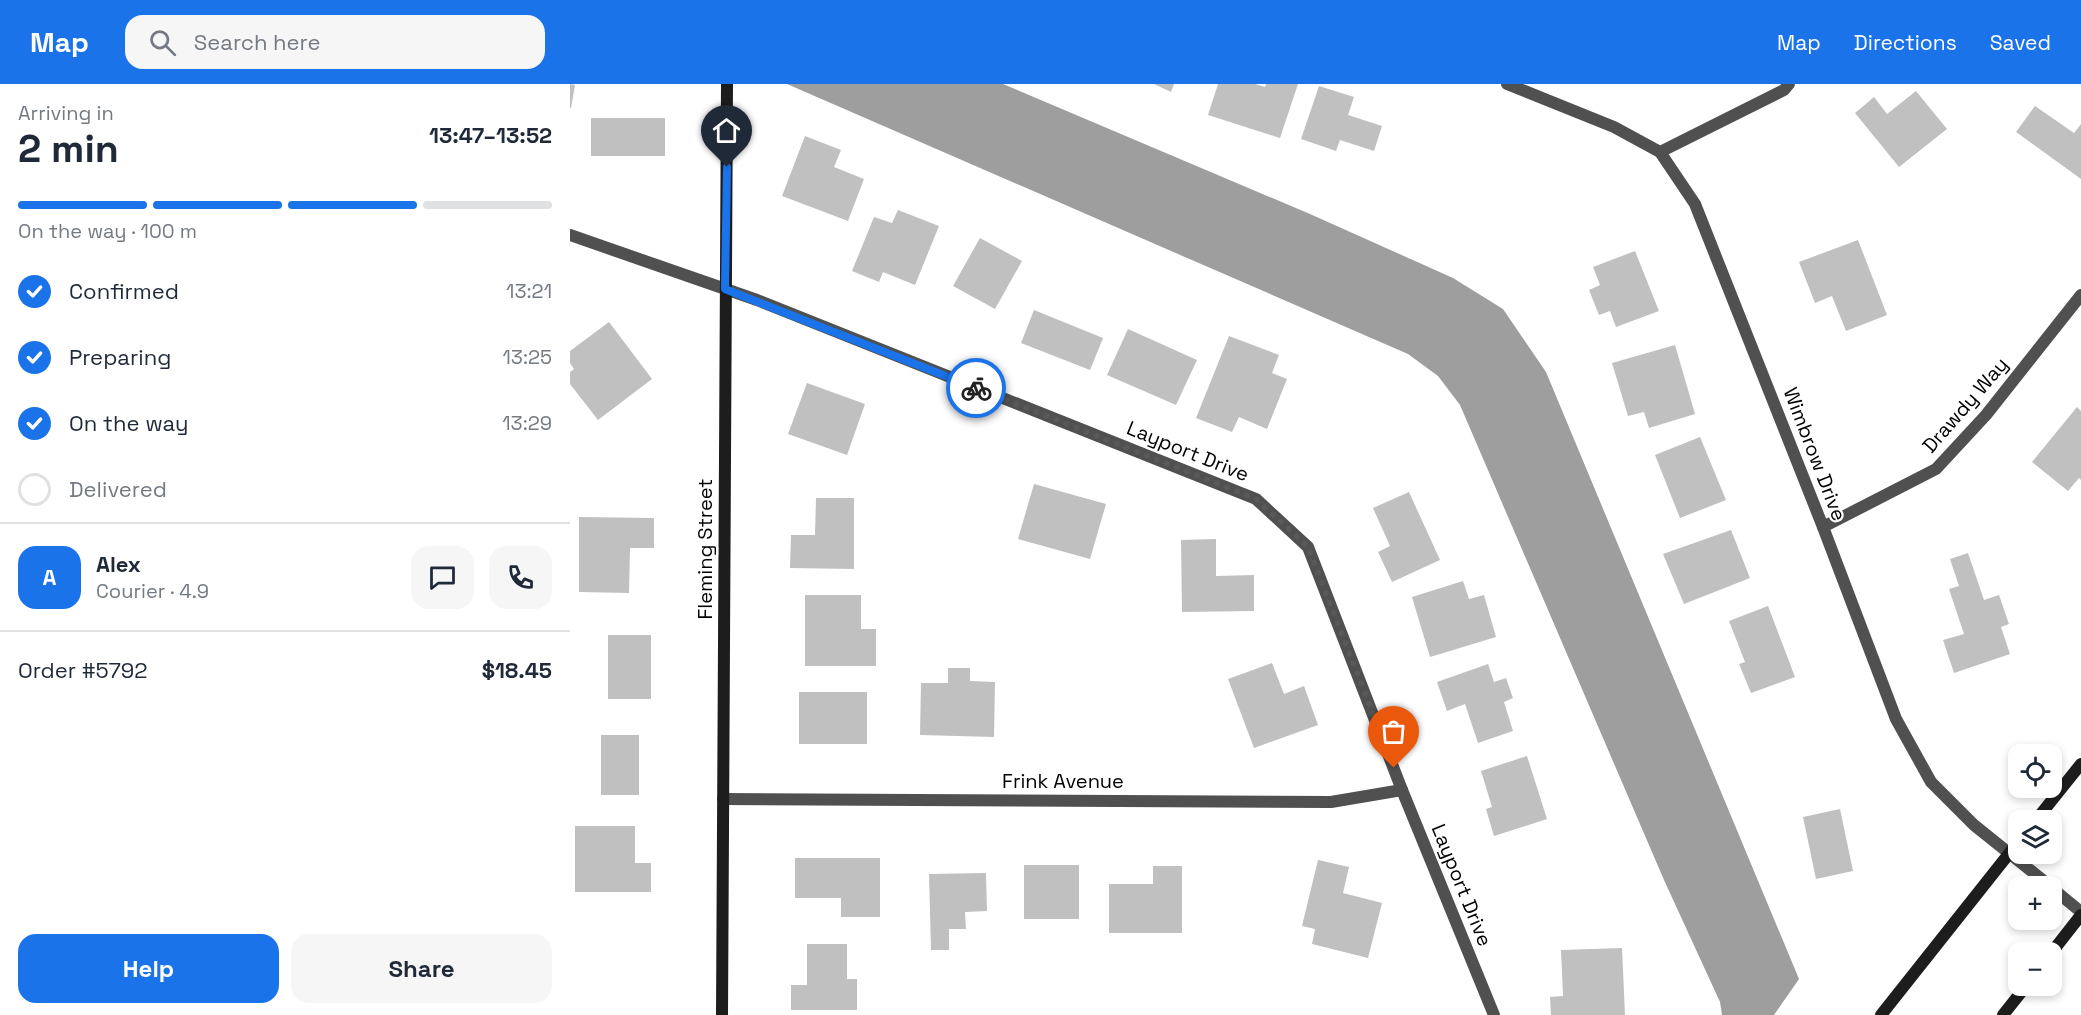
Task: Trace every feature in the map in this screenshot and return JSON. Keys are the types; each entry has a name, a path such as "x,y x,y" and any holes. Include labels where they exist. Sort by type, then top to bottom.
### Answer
{"street":[{"name":"Fleming Street","path":"722,1015 728,84"},
{"name":"Wimbrow Drive","path":"1507,84 1614,127 1660,152 1695,204 1823,527 1896,719 1932,782 1974,825 2008,851"},
{"path":"1660,152 1784,90 1789,84"},
{"name":"Layport Drive","path":"570,235 725,289 1256,499 1308,547 1402,790 1494,1015"},
{"name":"Drawdy Way","path":"1823,527 1936,469 1986,415 2081,295"},
{"path":"2044,810 2081,764"},
{"name":"Frink Avenue","path":"723,799 1331,802 1402,790"},
{"path":"1881,1015 2008,856"},
{"name":"Wimbrow Drive","path":"2023,864 2038,876"},
{"name":"Wimbrow Drive","path":"2062,897 2081,913"},
{"path":"2059,942 2081,913"},
{"path":"2003,1015 2018,996"}],"shaded area":[{"path":"787,84 1003,84 1310,214 1453,278 1503,309 1546,372 1799,979 1774,1015 1722,1015 1720,1002 1664,880 1460,405 1438,376 1408,354"}],"building":[{"path":"570,84 575,85 571,108 570,108"},
{"path":"1154,84 1174,84 1171,92"},
{"path":"1218,84 1255,84 1265,87 1266,84 1298,84 1280,138 1208,115"},
{"path":"1319,86 1354,97 1348,115 1382,126 1374,151 1340,140 1336,151 1301,139"},
{"path":"1916,91 1947,129 1899,167 1855,113 1874,97 1887,114"},
{"path":"2035,106 2074,133 2081,124 2081,179 2016,132"},
{"path":"591,118 665,118 665,156 591,156"},
{"path":"805,136 841,150 834,167 864,179 848,221 782,196"},
{"path":"898,210 939,226 915,285 883,272 879,282 852,271 874,217 892,223"},
{"path":"980,238 1022,261 995,309 953,286"},
{"path":"1858,240 1887,315 1846,331 1832,296 1815,303 1799,262"},
{"path":"1635,251 1659,311 1616,327 1610,311 1599,315 1589,290 1600,285 1593,267"},
{"path":"1034,310 1103,338 1090,370 1021,343"},
{"path":"609,322 652,379 598,420 570,384 570,372 574,369 570,363 570,351"},
{"path":"1128,329 1197,360 1176,405 1107,375"},
{"path":"1229,336 1279,355 1272,373 1287,379 1267,429 1239,417 1232,432 1196,418"},
{"path":"1675,345 1695,414 1649,428 1644,412 1628,416 1612,363"},
{"path":"807,383 865,404 847,455 788,434"},
{"path":"2077,407 2081,411 2081,480 2079,478 2068,491 2032,462"},
{"path":"1700,437 1726,500 1680,518 1655,455"},
{"path":"1034,484 1106,504 1090,559 1018,539"},
{"path":"1409,492 1440,560 1392,582 1378,552 1390,546 1373,508"},
{"path":"816,498 854,498 854,569 790,568 791,535 815,535"},
{"path":"579,517 654,518 654,548 630,548 629,593 579,592"},
{"path":"1731,530 1750,578 1684,604 1663,554"},
{"path":"1216,539 1216,576 1254,575 1254,611 1182,612 1181,540"},
{"path":"1968,553 1984,600 1999,595 2009,624 2001,627 2010,654 1954,673 1943,640 1964,634 1949,589 1959,586 1950,559"},
{"path":"1463,581 1469,599 1484,595 1496,637 1430,657 1412,597"},
{"path":"805,595 861,595 861,629 876,629 876,666 805,666"},
{"path":"1768,606 1795,677 1751,693 1739,664 1745,662 1729,621"},
{"path":"608,635 651,635 651,699 608,699"},
{"path":"1272,663 1284,694 1304,686 1318,725 1254,748 1228,679"},
{"path":"1488,664 1494,682 1506,678 1513,698 1504,702 1513,731 1478,743 1465,704 1447,711 1437,682"},
{"path":"948,668 970,668 970,681 995,682 994,737 920,735 921,683 948,683"},
{"path":"799,692 867,692 867,744 799,744"},
{"path":"601,735 639,735 639,795 601,795"},
{"path":"1527,756 1547,819 1494,836 1486,809 1492,807 1481,771"},
{"path":"1840,809 1853,871 1816,879 1803,817"},
{"path":"575,826 635,826 635,863 651,863 651,892 575,892"},
{"path":"795,858 880,858 880,917 841,917 841,898 795,898"},
{"path":"1318,860 1349,867 1343,893 1382,903 1368,958 1312,944 1315,929 1302,926"},
{"path":"1024,865 1079,865 1079,919 1024,919"},
{"path":"1153,866 1182,866 1182,933 1109,933 1109,884 1153,884"},
{"path":"986,873 987,911 965,912 966,929 949,929 949,950 931,950 929,874"},
{"path":"807,944 847,944 847,979 857,979 857,1010 791,1010 791,985 807,985"},
{"path":"1622,948 1625,1015 1551,1015 1550,997 1563,996 1561,950"}],"way so far":[{"path":"976,388 1256,499 1308,547 1394,768"}],"route":[{"path":"727,167 725,289 976,388"}]}
